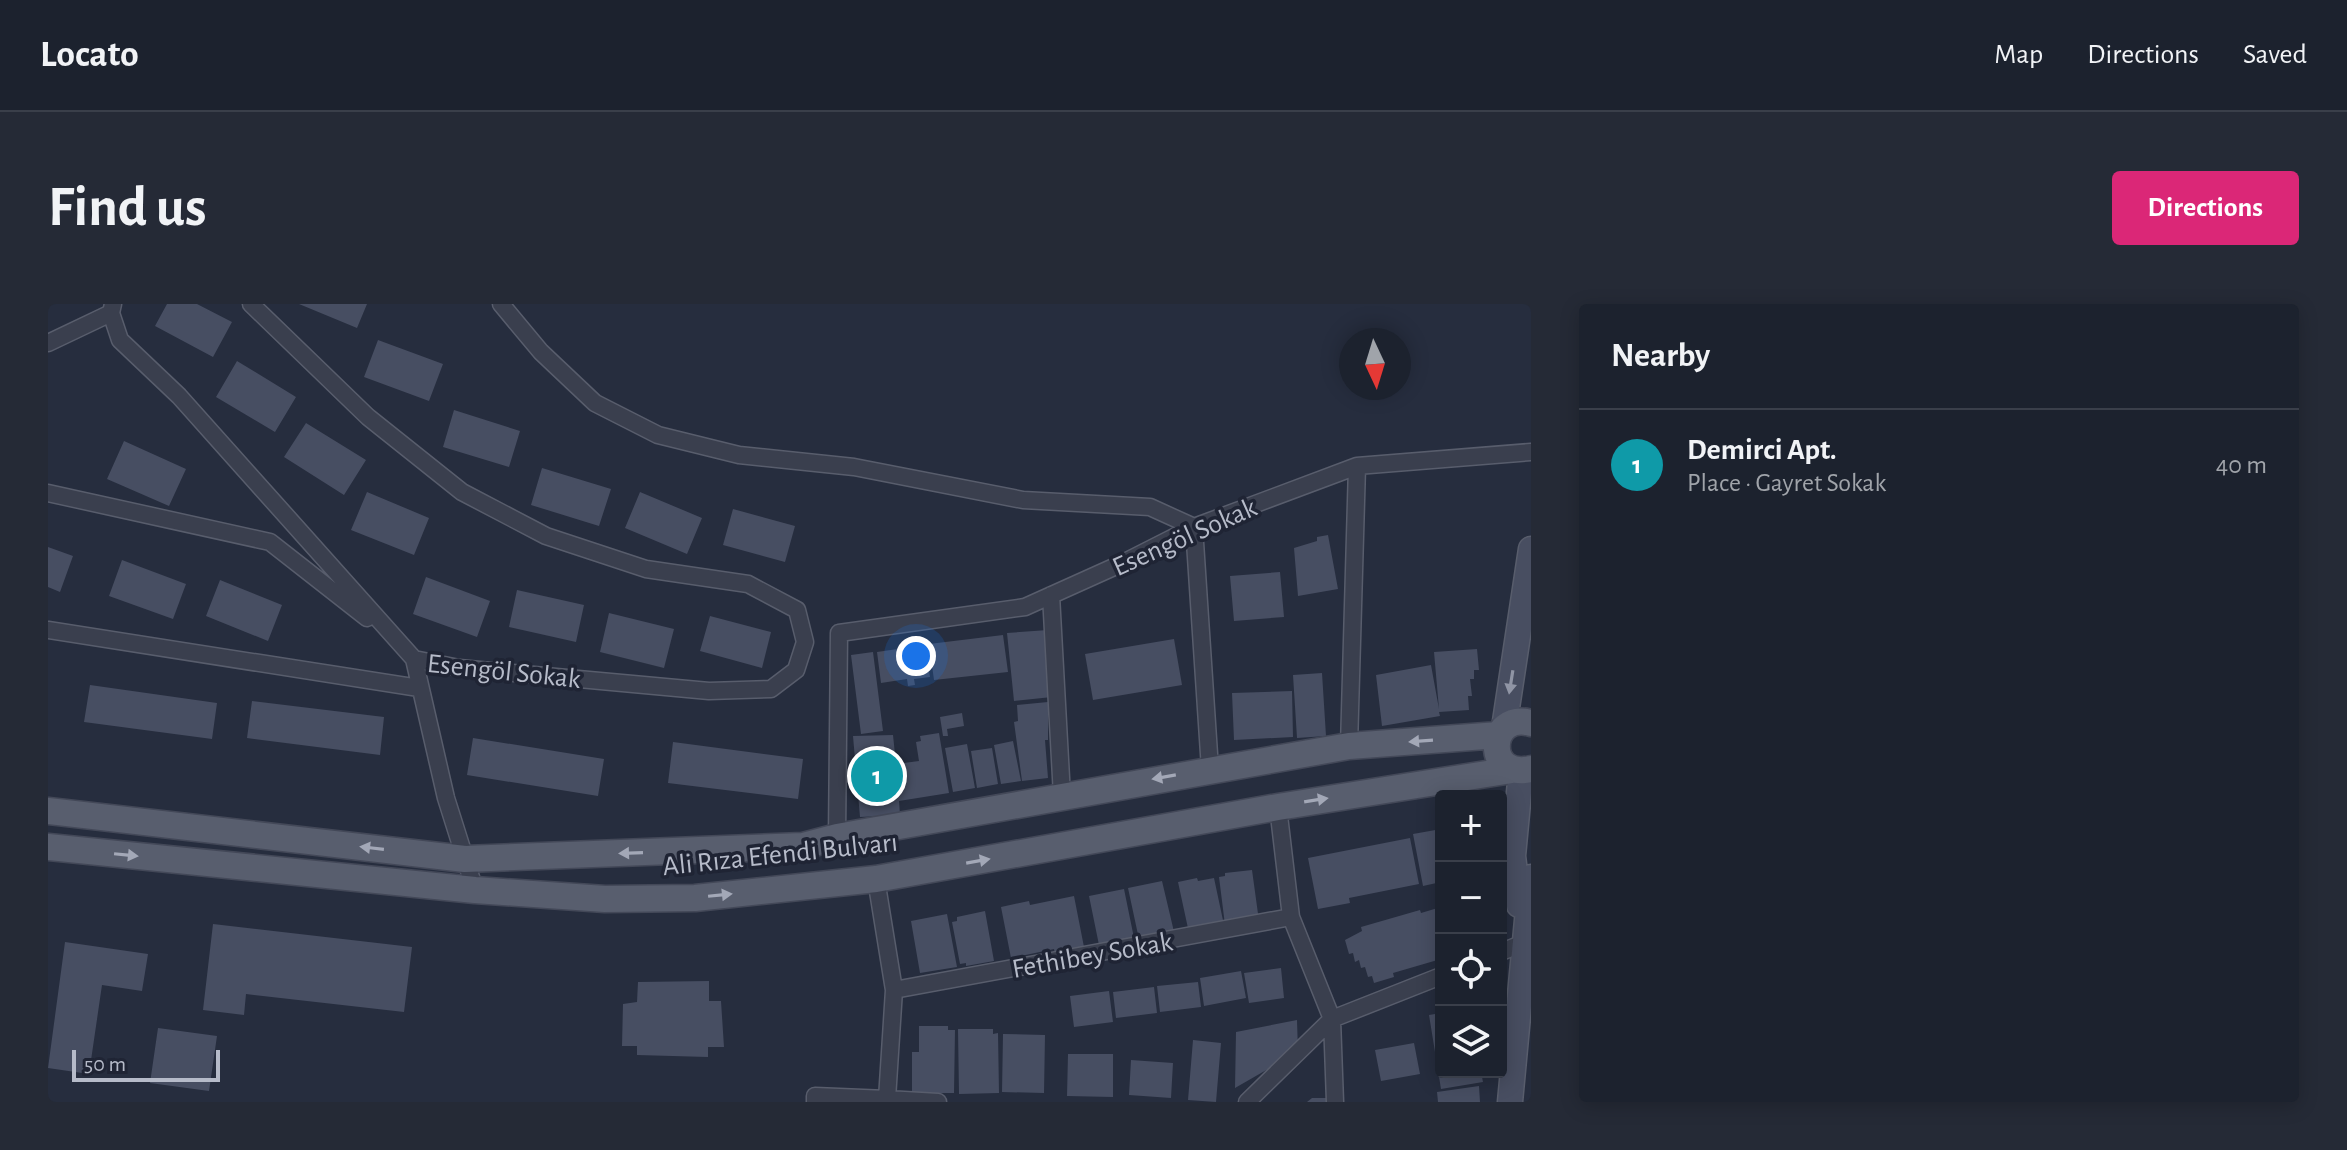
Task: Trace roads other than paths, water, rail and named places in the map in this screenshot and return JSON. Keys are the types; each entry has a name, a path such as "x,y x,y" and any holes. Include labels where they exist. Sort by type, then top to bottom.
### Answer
{"main road":[{"path":"1519,946 1513,856 1522,770 1499,758 1496,742 1501,731 1531,549"},
{"name":"Ali Rıza Efendi Bulvarı","path":"48,811 465,859 803,846 837,837 1210,769 1349,746 1501,731 1518,721 1531,723"},
{"name":"Ali Rıza Efendi Bulvarı","path":"48,847 475,890 605,899 695,898 876,879 1278,807 1522,770"},
{"path":"1510,1102 1519,946 1531,877"}],"street":[{"name":"Esengöl Sokak","path":"251,304 368,417 462,492 546,536 646,569 748,584 797,610 805,642 796,670 771,689 724,691 475,669 414,659 446,798 475,890"},
{"path":"501,304 541,352 595,403 658,435 739,455 854,467 1023,500 1150,507 1194,527 1210,769"},
{"path":"48,343 112,308 120,340 179,396 414,659"},
{"name":"Esengöl Sokak","path":"837,837 839,633 1025,607 1194,527 1357,466 1531,452"},
{"path":"1349,746 1357,466"},
{"path":"48,493 270,542 399,642"},
{"path":"1051,595 1062,796"},
{"path":"48,630 419,688"},
{"path":"1278,807 1291,917 1332,1019 1335,1102"},
{"path":"876,879 894,990 887,1099"},
{"name":"Fethibey Sokak","path":"894,990 1291,917"},
{"path":"1247,1102 1332,1019 1435,978"},
{"path":"815,1102 815,1096 938,1102"}],"place":[{"name":"Demirci Apt.","path":"877,776"}]}
